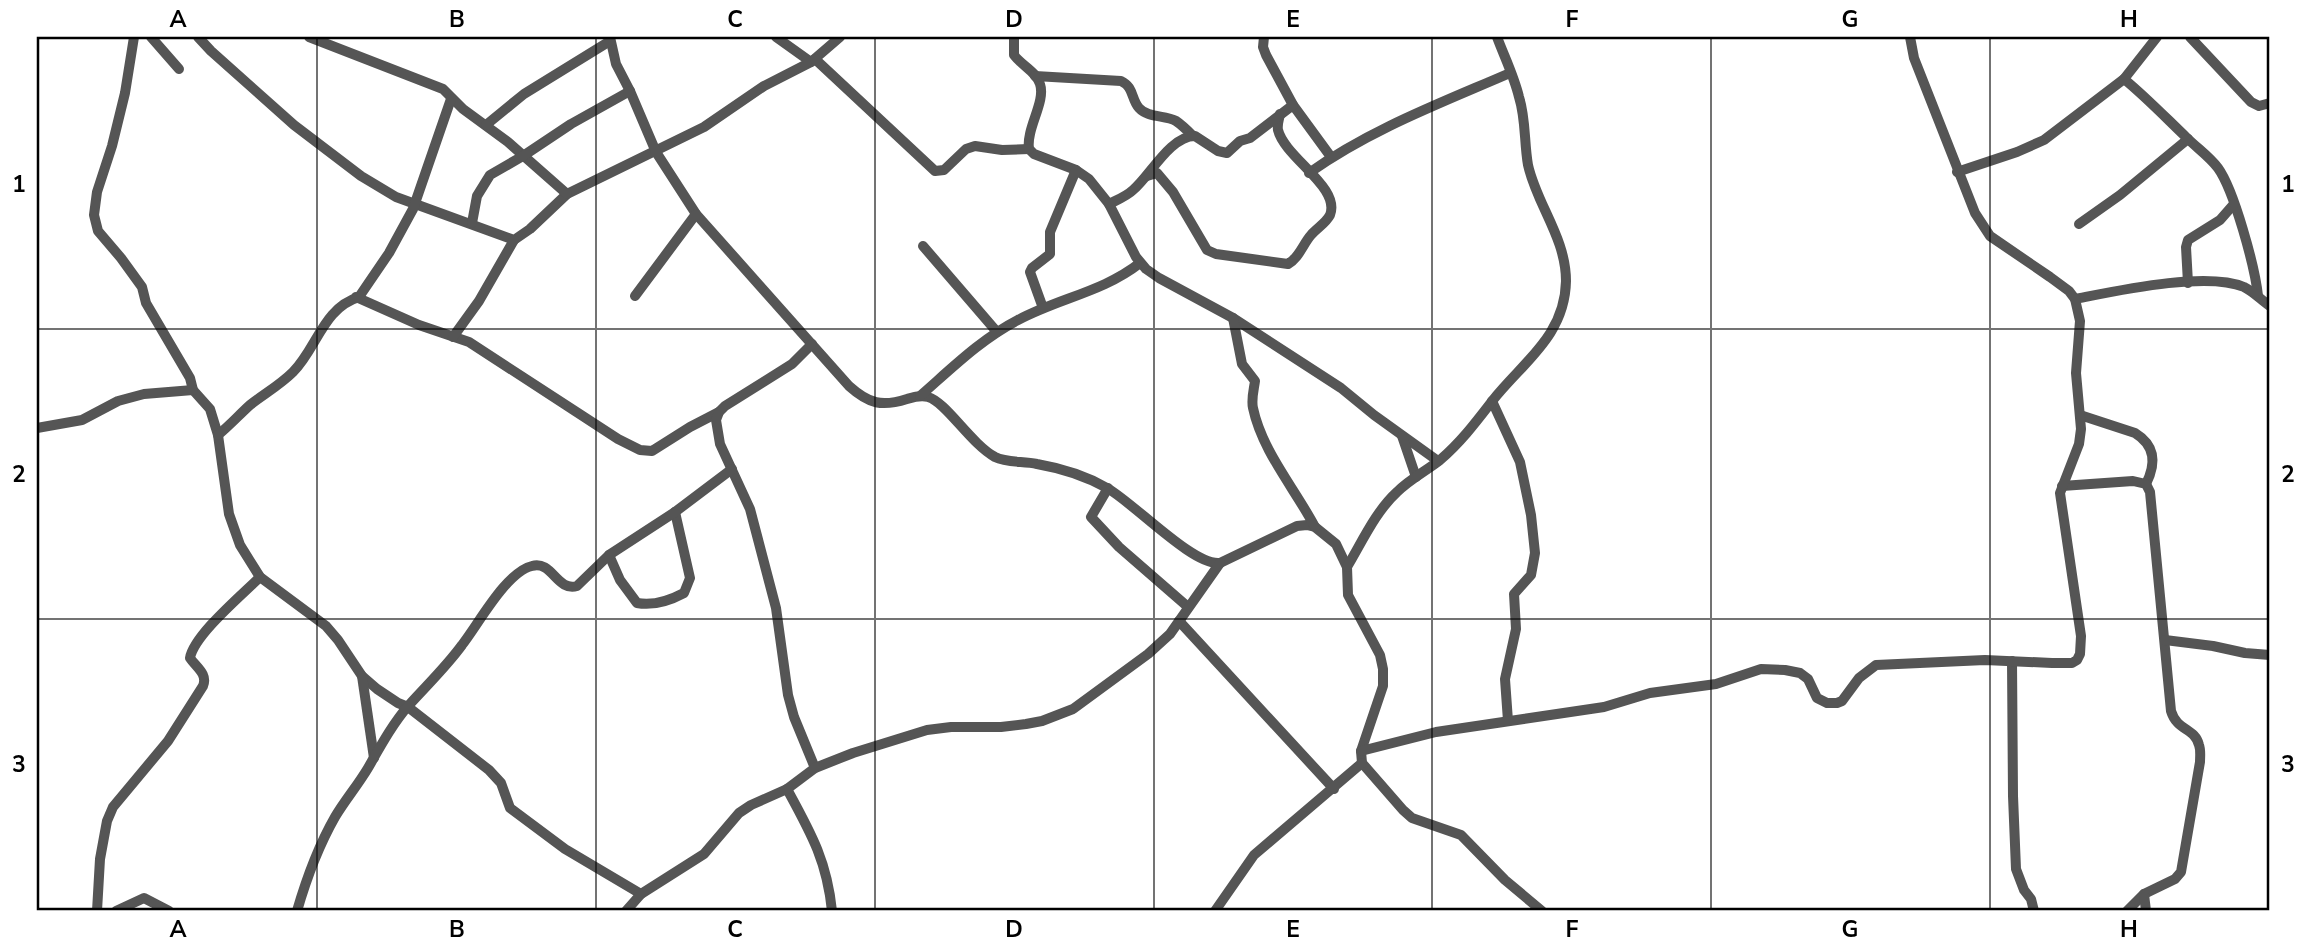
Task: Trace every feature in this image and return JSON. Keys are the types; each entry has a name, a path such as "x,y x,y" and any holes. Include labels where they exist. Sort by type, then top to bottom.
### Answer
{"street":[{"path":"134,37 125,93 94,205 95,224 142,288 146,303 190,378 193,390 209,409 218,435 229,514 240,545 260,577 326,626 362,676 389,698 408,707 489,770 501,783 510,808 565,849 641,894"},
{"path":"151,37 179,69"},
{"path":"198,37 294,125 333,153 347,167 396,197 514,240"},
{"path":"309,37 425,84 440,87 567,194"},
{"path":"776,37 813,60 935,171 944,170 966,149 975,146 1002,150 1029,149 1034,154 1076,170 1089,179 1109,204 1140,264 1233,318 1340,388 1438,461"},
{"path":"453,337 479,301 514,240 530,229 567,194 704,127 764,86 813,60 840,37"},
{"path":"1014,37 1014,55 1041,85 1042,94 1030,132 1029,149"},
{"path":"1264,37 1266,55 1293,105 1331,157"},
{"path":"1346,567 1389,500 1438,461 1479,420 1492,401 1547,341 1559,316 1566,281 1564,260 1556,234 1534,184 1528,164 1521,106 1497,37"},
{"path":"1362,757 1436,732 1604,707 1650,694 1716,684 1761,669 1800,673 1808,679 1817,698 1837,704 1859,678 1876,666 1985,660 2072,663 2077,660 2081,636 2061,502 2062,486 2079,444 2080,415 2076,373 2080,321 2075,299 2050,276 1990,236 1975,213 1914,58 1910,37"},
{"path":"1957,172 2044,141 2124,79 2157,37"},
{"path":"2190,37 2251,102 2259,106 2270,103"},
{"path":"486,125 524,94 611,39 616,64 656,152 696,214 849,386 869,401 892,404 920,396 996,332 1043,308 1114,282 1140,264"},
{"path":"1309,173 1331,157 1397,121 1510,73"},
{"path":"1035,76 1127,83 1139,108 1146,113 1176,121 1193,136 1227,153 1293,105"},
{"path":"2124,79 2217,166 2234,204 2251,260 2258,296"},
{"path":"472,223 483,184 498,169 630,90"},
{"path":"218,435 295,370 329,316 359,297 389,253 415,203 451,99"},
{"path":"1147,176 1157,173 1167,183 1207,250 1216,254 1284,264 1293,261 1312,234 1326,221 1332,208 1323,187 1279,133 1280,114"},
{"path":"1109,204 1133,191 1170,149 1186,137 1193,136"},
{"path":"2079,224 2120,195 2188,139"},
{"path":"1043,308 1030,272 1050,254 1050,232 1076,170"},
{"path":"2188,283 2188,240 2220,219 2234,204"},
{"path":"635,296 696,214"},
{"path":"923,246 996,332"},
{"path":"2075,299 2151,285 2221,282 2244,287 2270,306"},
{"path":"356,297 469,342 618,439 646,452 657,449 690,426 719,412 792,364 813,344"},
{"path":"1215,911 1254,855 1334,789 1362,757 1383,686 1380,656 1348,595 1346,567 1336,544 1315,527 1278,468 1255,416 1252,400 1255,381 1242,364 1233,318"},
{"path":"37,428 82,420 118,401 144,394 193,390"},
{"path":"920,396 936,400 971,439 996,458 1070,472 1108,488 1193,553 1212,564 1220,563 1297,526 1315,527"},
{"path":"1492,401 1520,462 1531,515 1535,553 1531,575 1526,584 1514,594 1516,629 1504,679 1508,721"},
{"path":"719,412 716,420 720,444 750,509 757,531 776,608 788,695 815,768"},
{"path":"2080,415 2143,438 2153,456 2151,473 2146,484"},
{"path":"1402,436 1416,477"},
{"path":"297,911 328,831 374,758 408,707 442,671 504,587 519,573 534,565 541,566 570,588 577,586 609,555 675,512 732,469"},
{"path":"2062,486 2133,481 2146,484"},
{"path":"2127,911 2144,894 2175,880 2181,872 2200,762 2199,744 2195,736 2174,721 2171,711 2150,492 2146,484"},
{"path":"1108,488 1091,517 1119,547 1188,607"},
{"path":"609,555 620,580 637,603 658,603 672,600 684,593 690,578 675,512"},
{"path":"625,911 641,894 704,855 739,813 786,789 815,768 927,730 1008,726 1042,721 1086,701 1170,634 1220,563"},
{"path":"97,911 97,884 102,847 113,807 168,741 203,685 204,676 190,658 192,650 214,623 260,577"},
{"path":"1179,621 1334,789"},
{"path":"2165,640 2270,655"},
{"path":"2012,661 2012,796 2016,869 2034,911"},
{"path":"362,676 374,758"},
{"path":"1362,757 1412,818 1461,835 1505,880 1542,911"},
{"path":"786,789 819,849 832,911"},
{"path":"2144,894 2146,911"},
{"path":"116,911 144,898 169,911"}]}
